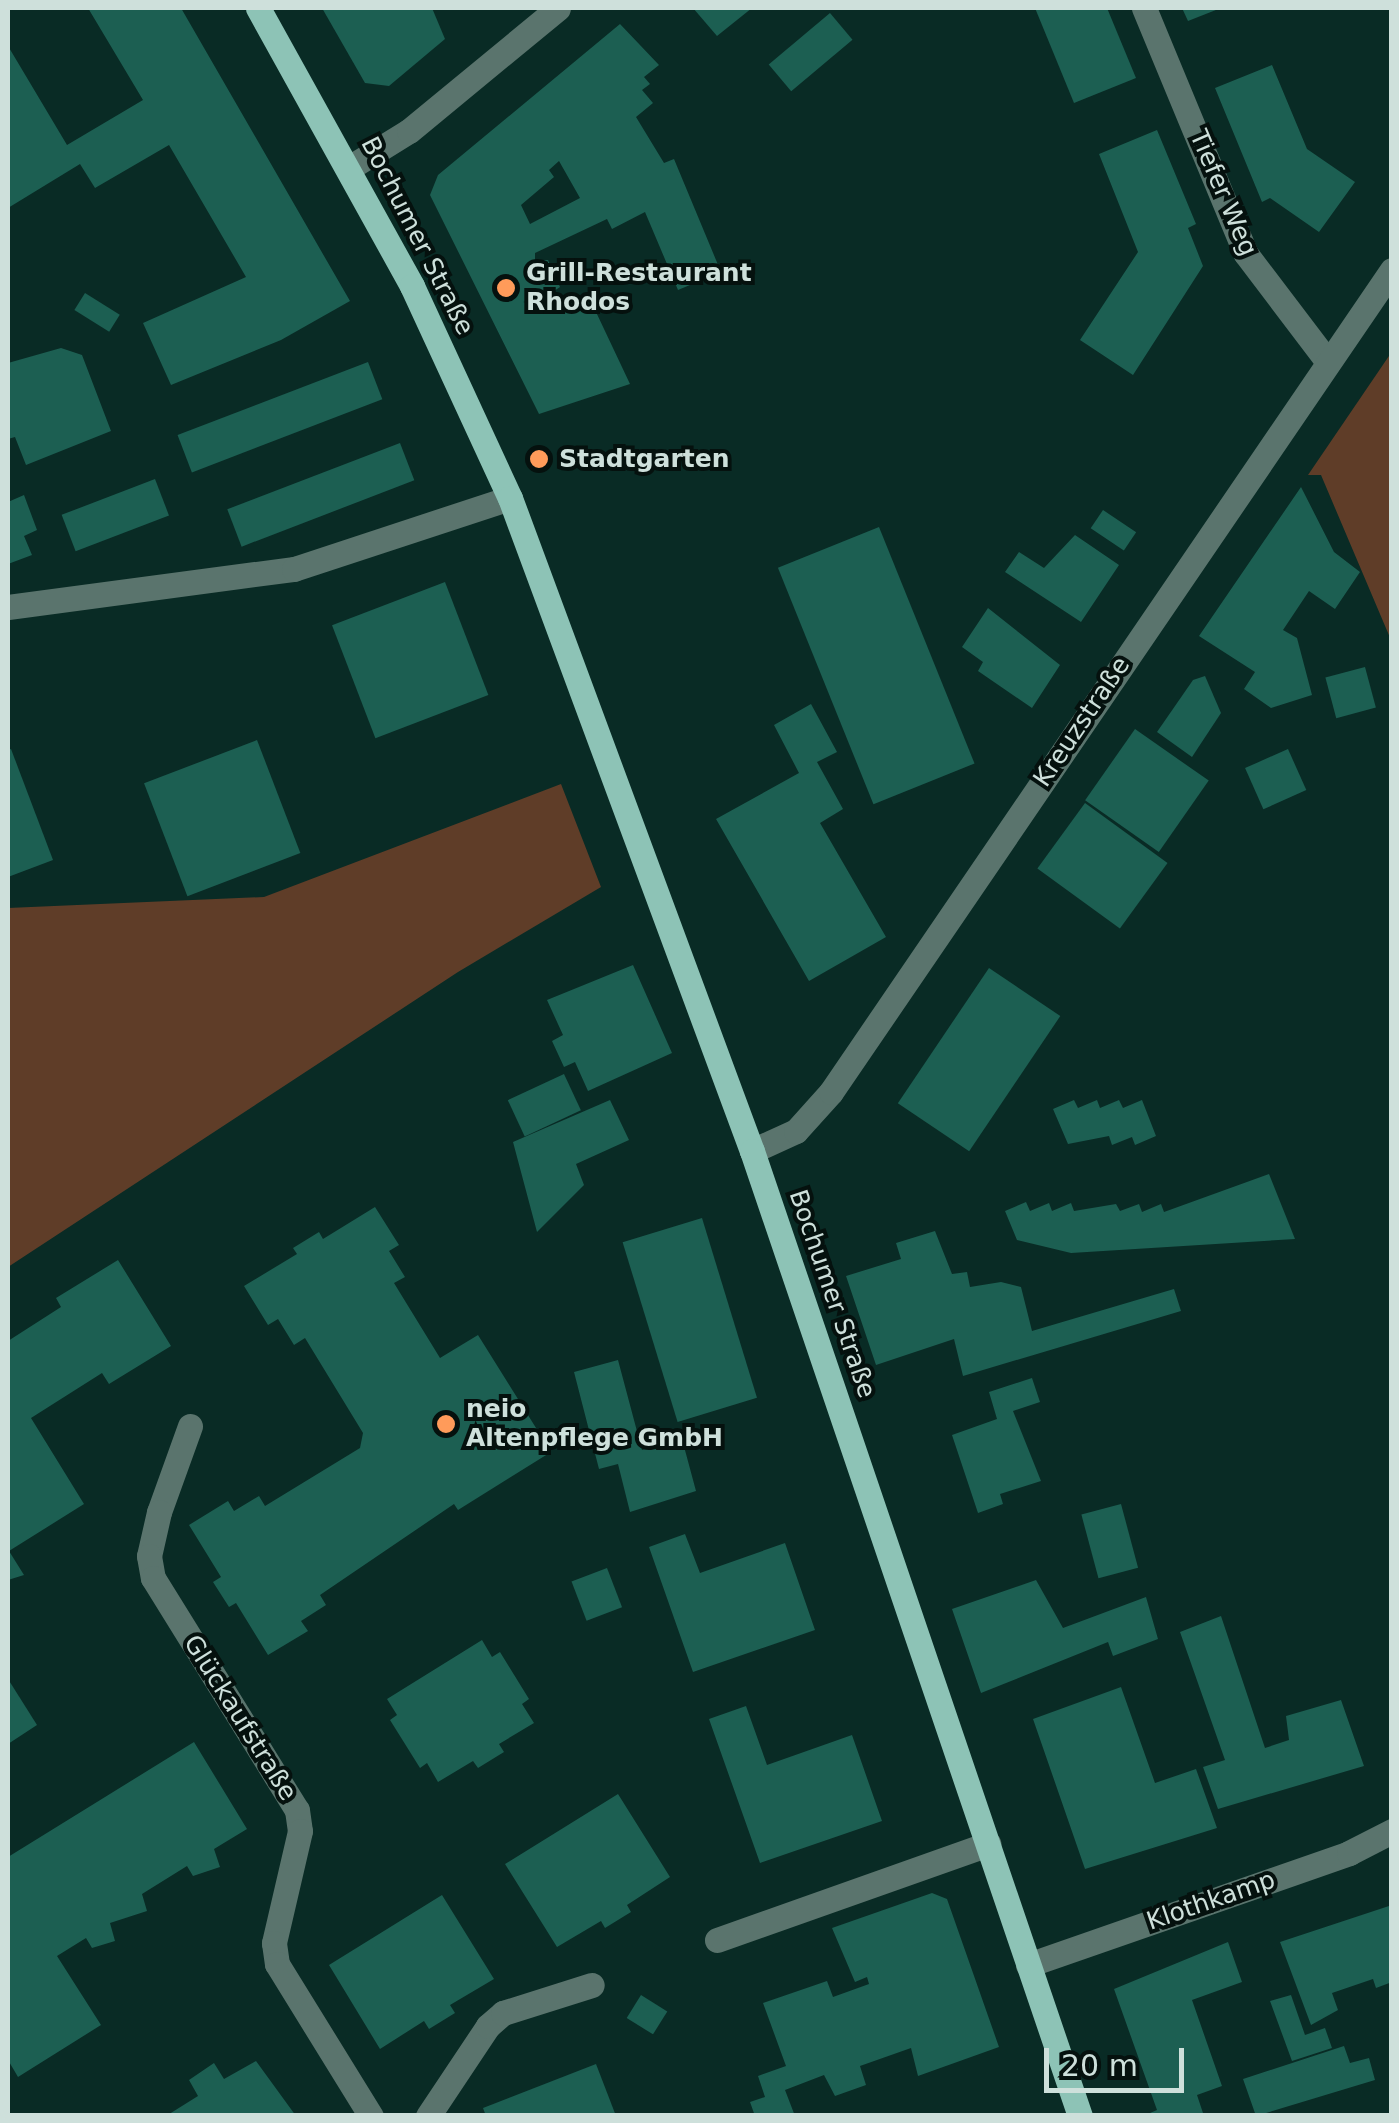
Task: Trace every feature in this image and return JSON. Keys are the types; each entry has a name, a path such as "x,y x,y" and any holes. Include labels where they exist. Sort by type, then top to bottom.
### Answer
{"main road":[{"name":"Bochumer Straße","path":"258,8 349,168 510,498 752,1151 1080,2116"}],"street":[{"path":"349,168 409,131 558,8"},
{"name":"Tiefer Weg","path":"1144,8 1246,254 1328,362"},
{"name":"Kreuzstraße","path":"752,1151 796,1131 831,1092 1392,270"},
{"path":"8,607 294,569 510,498"},
{"name":"Glückaufstraße","path":"190,1426 159,1512 149,1556 153,1578 297,1810 300,1831 274,1942 277,1964 371,2116"},
{"name":"Klothkamp","path":"1028,1965 1349,1853 1392,1831"},
{"path":"717,1940 988,1844"},
{"path":"428,2116 488,2026 504,2013 592,1985"}],"shaded area":[{"path":"1391,353 1391,640 1321,475 1308,475"},
{"path":"561,784 601,887 458,972 8,1267 8,908 264,897"}],"building":[{"path":"88,8 181,8 350,301 281,340 171,385 143,323 246,277 169,145 95,188 80,164 8,208 8,46 67,145 143,100"},
{"path":"322,8 432,8 445,39 389,86 365,83"},
{"path":"693,8 752,8 717,36"},
{"path":"1035,8 1107,8 1136,78 1074,103"},
{"path":"1182,8 1221,8 1188,21"},
{"path":"830,13 852,40 791,91 769,64"},
{"path":"620,24 659,65 644,77 650,84 642,90 653,103 636,117 664,163 674,159 721,272 678,290 645,212 612,229 607,219 535,253 535,260 548,260 560,287 554,291 559,308 597,289 606,307 596,312 630,384 539,414 430,195 438,175","holes":["559,161 580,198 530,224 521,205 554,177 549,170"]},
{"path":"1272,65 1307,149 1355,182 1319,232 1270,198 1262,202 1215,88"},
{"path":"1157,130 1196,224 1188,228 1203,266 1133,375 1080,340 1138,252 1099,154"},
{"path":"85,293 120,315 109,332 74,310"},
{"path":"61,348 82,355 111,431 26,465 15,437 8,439 8,363"},
{"path":"368,362 382,399 192,472 178,435"},
{"path":"400,443 414,480 242,547 227,509"},
{"path":"155,479 169,515 76,551 62,515"},
{"path":"1301,487 1334,552 1360,572 1335,609 1309,591 1283,630 1297,638 1312,695 1271,708 1244,689 1255,672 1199,636"},
{"path":"24,495 37,530 24,536 32,555 8,564 8,502"},
{"path":"1103,510 1136,532 1124,551 1091,528"},
{"path":"879,527 975,763 873,804 778,568"},
{"path":"1075,535 1119,565 1081,622 1005,572 1019,552 1044,568"},
{"path":"445,582 488,695 375,738 332,625"},
{"path":"988,608 1060,665 1032,708 978,671 983,662 962,647"},
{"path":"1365,667 1376,708 1336,718 1325,678"},
{"path":"1205,676 1221,713 1192,757 1157,732 1193,680"},
{"path":"811,704 837,752 817,762 843,809 820,823 886,937 809,981 716,819 799,773 774,725"},
{"path":"1135,729 1209,781 1159,852 1085,800"},
{"path":"257,740 300,853 187,896 144,783"},
{"path":"11,749 53,860 8,877 8,750"},
{"path":"1288,749 1306,790 1263,809 1245,768"},
{"path":"1085,803 1168,863 1120,928 1037,869"},
{"path":"633,965 672,1053 588,1091 575,1062 564,1067 552,1041 563,1035 547,1000"},
{"path":"989,968 1060,1016 969,1151 898,1103"},
{"path":"564,1074 581,1110 525,1136 508,1100"},
{"path":"610,1100 629,1140 576,1164 584,1185 537,1232 513,1142"},
{"path":"1074,1100 1078,1108 1097,1100 1100,1108 1119,1100 1123,1108 1142,1100 1156,1136 1135,1145 1132,1137 1112,1145 1109,1136 1068,1144 1053,1109"},
{"path":"1269,1174 1295,1239 1071,1253 1017,1240 1005,1211 1026,1202 1030,1211 1049,1203 1052,1211 1071,1203 1074,1211 1116,1204 1120,1211 1139,1204 1142,1212 1161,1204 1164,1212"},
{"name":"neio Altenpflege GmbH","path":"375,1207 399,1245 389,1251 405,1277 394,1283 440,1358 478,1335 551,1452 458,1510 454,1504 320,1595 326,1605 301,1621 308,1631 268,1655 236,1603 229,1607 213,1582 221,1577 189,1525 228,1501 234,1511 259,1496 265,1506 360,1448 363,1433 305,1338 294,1345 278,1319 268,1325 244,1286 297,1254 293,1248 319,1232 323,1239"},
{"path":"702,1218 757,1398 678,1422 623,1242"},
{"path":"935,1231 952,1274 967,1272 970,1287 1001,1282 1021,1287 1032,1331 1174,1289 1181,1311 963,1376 954,1339 876,1365 846,1276 901,1259 896,1243"},
{"path":"118,1260 171,1346 109,1384 102,1373 31,1418 84,1504 9,1551 24,1575 8,1580 8,1341 61,1307 56,1298"},
{"path":"618,1360 642,1450 682,1439 696,1491 630,1512 618,1464 599,1469 574,1372"},
{"path":"1032,1378 1040,1402 1013,1411 1041,1481 1000,1494 1003,1504 978,1513 952,1435 997,1419 989,1392"},
{"path":"1121,1504 1138,1568 1098,1578 1081,1515"},
{"path":"685,1534 700,1573 785,1543 815,1630 693,1672 649,1547"},
{"path":"607,1568 622,1607 587,1621 572,1582"},
{"path":"1036,1580 1063,1628 1146,1597 1158,1639 1113,1656 1108,1642 981,1693 952,1609"},
{"path":"1221,1616 1265,1748 1289,1740 1286,1716 1341,1700 1364,1766 1218,1809 1203,1767 1225,1760 1180,1632"},
{"path":"482,1640 492,1657 500,1652 529,1699 522,1704 534,1723 499,1744 504,1752 478,1768 473,1761 438,1782 427,1763 420,1768 390,1720 397,1715 387,1699"},
{"path":"8,1679 37,1725 8,1744"},
{"path":"1121,1687 1155,1783 1196,1769 1217,1828 1085,1869 1033,1719"},
{"path":"746,1706 767,1765 852,1735 882,1821 760,1863 709,1719"},
{"path":"194,1742 247,1829 214,1849 220,1867 193,1876 187,1866 142,1894 147,1911 110,1923 115,1941 92,1948 86,1938 57,1956 101,2025 18,2077 8,2060 8,1857"},
{"path":"618,1794 670,1877 627,1905 631,1912 605,1928 601,1921 557,1947 505,1864"},
{"path":"932,1893 947,1899 999,2047 918,2076 911,2048 860,2066 866,2085 835,2096 824,2075 785,2090 795,2116 755,2116 750,2102 765,2097 758,2076 786,2066 763,2003 827,1981 833,1997 869,1984 867,1977 855,1982 832,1928"},
{"path":"442,1895 494,1979 450,2005 455,2013 429,2029 424,2021 380,2049 329,1965"},
{"path":"1392,1905 1392,1982 1376,1988 1373,1979 1332,1993 1338,2010 1311,2025 1280,1942"},
{"path":"1228,1942 1242,1982 1192,2000 1222,2086 1197,2095 1204,2116 1143,2116 1157,2110 1114,1989"},
{"path":"641,1995 667,2011 653,2034 627,2018"},
{"path":"1291,1995 1305,2035 1325,2028 1332,2048 1292,2061 1270,2001"},
{"path":"1344,2046 1350,2063 1369,2058 1375,2080 1256,2116 1243,2079"},
{"path":"256,2061 296,2116 166,2116 198,2096 189,2080 214,2063 224,2079"},
{"path":"596,2064 616,2116 486,2116 483,2108"}],"place":[{"name":"Grill-Restaurant Rhodos","path":"506,288"},
{"name":"Stadtgarten","path":"539,459"},
{"name":"neio Altenpflege GmbH","path":"446,1424"}]}
